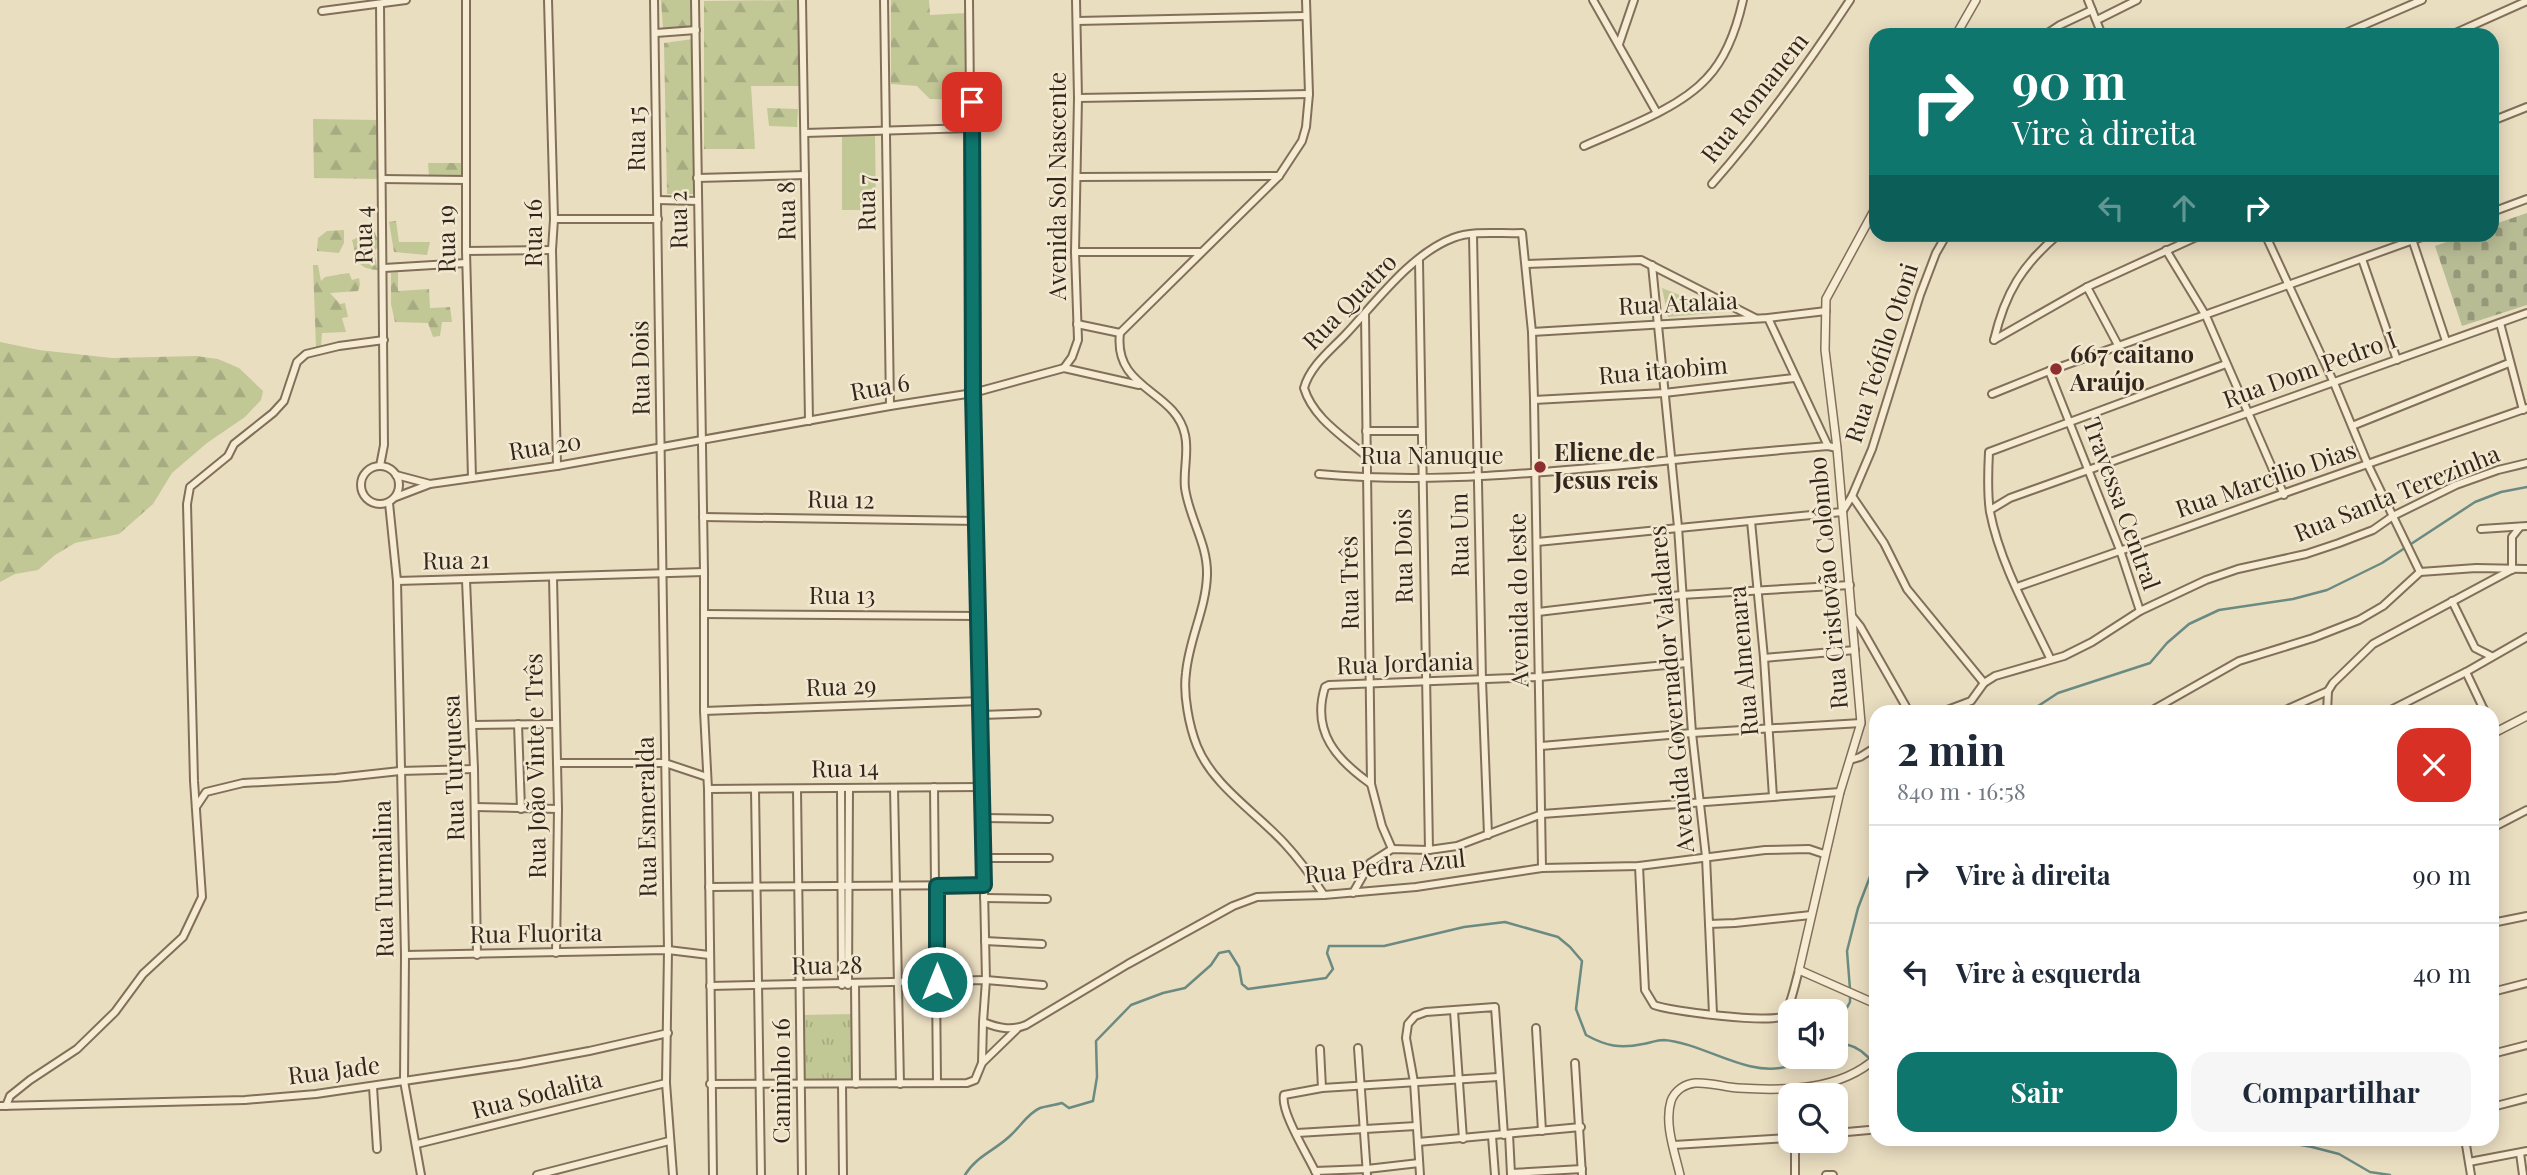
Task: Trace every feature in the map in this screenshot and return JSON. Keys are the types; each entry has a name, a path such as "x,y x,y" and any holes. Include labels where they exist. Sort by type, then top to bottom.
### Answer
{"street":[{"path":"322,11 405,0"},
{"name":"Rua 19","path":"466,0 466,263 472,478"},
{"name":"Rua 16","path":"548,0 554,219 552,250 556,466"},
{"name":"Rua 15","path":"654,0 658,277"},
{"name":"Rua 2","path":"695,0 713,1175"},
{"name":"Rua 8","path":"802,0 809,421"},
{"name":"Rua 7","path":"884,0 890,406"},
{"path":"969,0 973,393 978,521 986,980 982,1063"},
{"name":"Avenida Sol Nascente","path":"1064,368 1072,357 1078,340 1075,252 1078,98 1076,0"},
{"path":"1306,0 1309,94 1306,127 1301,141 1279,176 1120,333 1118,346 1125,366 1139,385 1171,408 1184,431 1185,488 1208,571 1206,594 1185,674 1188,706 1197,745 1213,773 1286,845 1324,895"},
{"path":"1592,0 1657,113"},
{"path":"1619,44 1634,0"},
{"path":"1584,146 1657,113 1707,78 1721,59 1734,32 1743,0"},
{"name":"Rua Romanem","path":"1712,184 1771,114 1850,0"},
{"path":"1960,28 1976,0"},
{"path":"2088,0 2100,28"},
{"path":"2097,20 2137,0"},
{"path":"2358,28 2422,0"},
{"path":"2467,28 2527,1"},
{"name":"Rua 4","path":"380,4 384,445 380,466 365,474 361,483 367,500 375,504 389,503"},
{"path":"2056,28 2092,10"},
{"path":"1077,21 1306,16"},
{"path":"656,33 696,30"},
{"path":"1078,98 1309,94"},
{"path":"2499,118 2527,107"},
{"path":"805,133 972,128"},
{"path":"698,178 805,175"},
{"path":"1076,177 1279,176"},
{"path":"382,179 466,180"},
{"path":"2499,209 2527,199"},
{"path":"657,200 698,201"},
{"path":"554,219 658,219"},
{"name":"Rua Cristovão Colômbo","path":"1799,970 1824,854 1861,723 1837,448 1825,350 1826,299 1829,290 1869,219"},
{"name":"Rua Quatro","path":"1366,456 1322,419 1310,404 1304,388 1311,370 1381,295 1419,260 1455,237 1522,233"},
{"name":"Avenida do leste","path":"1522,233 1532,332 1542,868"},
{"name":"Rua Um","path":"1473,235 1482,680 1488,835"},
{"name":"Rua Teófilo Otoni","path":"1842,512 1852,496 1872,449 1926,280 1942,242"},
{"path":"2050,242 2015,280 2004,303 1993,340 2087,287 2184,242"},
{"path":"2269,242 2334,383 2368,465 2420,572"},
{"path":"1992,394 2049,371 2413,242 2446,341"},
{"path":"466,251 552,250"},
{"path":"2166,250 2206,316 2284,495"},
{"path":"1075,252 1201,252"},
{"path":"2362,259 2397,360"},
{"name":"Rua Dois","path":"1419,260 1429,850"},
{"path":"1525,264 1641,260 1757,319"},
{"path":"384,268 466,263"},
{"name":"Avenida Governador Valadares","path":"1652,265 1678,527 1692,733 1706,857 1713,1014"},
{"name":"Rua Dois","path":"658,277 662,458"},
{"path":"2087,287 2119,347"},
{"name":"Rua Atalaia","path":"1532,332 1757,319 1826,311"},
{"name":"Rua Dom Pedro I","path":"1990,510 2010,498 2527,313"},
{"name":"Rua Três","path":"1365,314 1371,784 1382,826 1392,849"},
{"path":"1768,318 1828,446"},
{"path":"2500,323 2509,363 2525,409"},
{"path":"1077,324 1120,333"},
{"path":"3,1106 10,1096 30,1080 77,1049 115,1012 149,968 172,950 183,937 202,897 195,808 187,494 195,482 228,456 234,444 284,401 297,362 306,354 384,340"},
{"path":"2352,426 2509,363"},
{"path":"2050,658 1994,530 1990,510 1989,452 2227,364"},
{"path":"1064,368 1139,385"},
{"name":"Rua 6","path":"701,440 973,393 1064,368"},
{"name":"Travessa Central","path":"2049,371 2120,550 2140,611"},
{"name":"Rua itaobim","path":"1534,400 1664,393 1794,378"},
{"name":"Rua Marcilio Dias","path":"2017,587 2525,409"},
{"path":"1366,431 1421,431"},
{"name":"Rua 20","path":"396,496 430,484 556,466 701,440"},
{"name":"Rua Nanuque","path":"1319,474 1367,478 1479,477 1828,446 1837,448"},
{"name":"Rua Esmeralda","path":"662,458 668,950 666,1083 673,1175"},
{"name":"Rua Santa Terezinha","path":"1964,705 1971,701 1984,683 2001,673 2064,656 2092,642 2140,611 2220,575 2339,543 2373,530 2393,516 2478,476 2527,463"},
{"path":"380,466 390,468 396,475 400,488 389,503"},
{"path":"396,475 430,484"},
{"path":"1852,496 1884,543 1907,589 1984,683"},
{"name":"Rua 21","path":"389,503 397,581 705,572"},
{"path":"1537,542 1842,512"},
{"name":"Rua 12","path":"703,517 978,521"},
{"name":"Rua Almenara","path":"1751,521 1770,728 1773,797"},
{"path":"2481,529 2524,526"},
{"path":"2512,570 2512,537 2524,526"},
{"path":"2161,705 2239,661 2314,638 2358,620 2383,607 2420,572 2427,569 2527,569"},
{"path":"2328,705 2328,691 2333,682 2373,644 2512,570"},
{"name":"Rua João Vinte e Três","path":"553,578 558,809 556,953"},
{"name":"Rua Turquesa","path":"466,580 473,725 477,955"},
{"name":"Rua Turmalina","path":"397,581 405,955 404,1081 421,1175"},
{"path":"1538,612 1681,595 1850,585"},
{"path":"2452,601 2475,648 2491,656"},
{"name":"Rua 13","path":"704,614 979,616"},
{"path":"1852,616 1905,705"},
{"path":"2400,705 2527,637"},
{"path":"1764,658 1855,650"},
{"name":"Rua Jordania","path":"1371,784 1350,769 1333,750 1325,733 1322,705 1325,687 1329,685 1539,677 1687,663"},
{"path":"2466,671 2482,705"},
{"path":"2297,705 2328,691"},
{"name":"Rua 29","path":"704,711 981,701"},
{"path":"981,715 1037,713"},
{"path":"2499,728 2527,716"},
{"path":"1541,746 1692,733 1861,723"},
{"path":"518,724 521,809"},
{"path":"473,725 556,724"},
{"path":"1850,760 1869,751"},
{"path":"556,764 665,763 707,777"},
{"path":"195,808 206,792 243,783 336,778 400,771 474,769"},
{"path":"710,1084 937,1083 934,787"},
{"name":"Rua 14","path":"708,789 982,787"},
{"path":"841,788 842,886 856,1084"},
{"path":"894,788 900,1084"},
{"name":"Caminho 16","path":"797,789 802,1175"},
{"path":"848,985 849,789"},
{"path":"755,790 761,1175"},
{"path":"1353,892 1370,863 1392,849 1429,850 1457,846 1542,814 1840,792"},
{"path":"475,807 558,809"},
{"path":"2499,824 2527,810"},
{"path":"983,818 1049,818"},
{"name":"Rua Pedra Azul","path":"937,1083 971,1082 978,1076 982,1063 1017,1029 1245,900 1416,887 1542,868 1639,866 1791,848 1809,849 1824,854"},
{"path":"984,858 1048,858"},
{"path":"1639,866 1644,989 1654,1005 1664,1009 1756,1019 1779,1018 1786,1012 1799,970 1869,1001"},
{"path":"709,887 984,885"},
{"path":"984,898 1047,899"},
{"path":"1709,924 1811,915"},
{"path":"2499,922 2527,916"},
{"path":"985,941 1042,944"},
{"name":"Rua Fluorita","path":"405,955 668,950 709,955"},
{"name":"Rua 28","path":"710,986 986,980 1043,985"},
{"path":"2499,990 2527,983"},
{"path":"1420,1175 1414,1082 1406,1044 1408,1024 1415,1016 1426,1012 1495,1007 1498,1077 1511,1174 1582,1172 1575,1063"},
{"path":"1454,1011 1462,1139"},
{"path":"983,1022 996,1027 1017,1029"},
{"path":"1536,1028 1542,1131"},
{"name":"Rua Jade","path":"3,1106 245,1100 373,1087 589,1051 668,1033"},
{"path":"2499,1052 2527,1045"},
{"path":"1358,1048 1367,1172"},
{"path":"1320,1049 1322,1088"},
{"path":"1680,1175 1670,1111 1671,1100 1684,1086 1695,1083 1735,1088 1794,1089 1847,1077 1869,1064"},
{"path":"1419,1163 1367,1172 1316,1173 1282,1098 1288,1093 1322,1088 1498,1077"},
{"name":"Rua Sodalita","path":"417,1144 666,1083"},
{"path":"842,1084 843,1175"},
{"path":"373,1087 377,1149"},
{"path":"2499,1106 2527,1098"},
{"path":"1297,1133 1416,1126"},
{"path":"1418,1142 1581,1128"},
{"path":"1848,1132 1869,1130"},
{"path":"1492,1136 1495,1175"},
{"path":"1674,1145 1778,1139"},
{"path":"537,1175 669,1141"},
{"path":"2466,1146 2471,1175"},
{"path":"2469,1162 2524,1152 2523,1175"},
{"path":"1795,1153 1795,1175"},
{"path":"1826,1175 1833,1175"}],"green space":[{"path":"661,0 691,0 692,28 663,29"},
{"path":"798,0 799,86 751,86 755,149 704,149 704,1"},
{"path":"891,0 929,0 930,15 966,13 968,100 930,99 917,86 891,84"},
{"path":"693,39 693,194 667,194 664,43"},
{"path":"767,108 798,109 797,127 769,126"},
{"path":"313,119 377,120 380,179 314,178"},
{"path":"842,135 875,135 876,210 842,210"},
{"path":"428,163 463,163 463,178 429,176"},
{"path":"2527,213 2527,305 2462,326 2435,246 2447,242 2499,242 2499,223"},
{"path":"396,221 399,242 430,242 427,255 394,252 389,222"},
{"path":"344,230 344,243 339,253 317,251 318,238 327,231"},
{"path":"374,231 380,245 374,251 378,270 361,265 352,240"},
{"path":"313,265 318,265 321,281 325,277 349,273 352,280 359,278 360,285 358,291 330,293 340,304 345,303 348,317 342,318 346,332 322,333 321,347 316,348"},
{"path":"398,272 398,291 429,289 430,308 450,307 452,322 442,322 440,336 433,337 428,323 395,322 391,304 391,273"},
{"path":"1662,288 1723,312 1668,317"},
{"path":"0,342 39,350 112,358 196,356 218,359 239,368 263,391 261,400 245,417 207,443 172,473 153,504 119,534 75,543 38,570 15,574 0,582"},
{"path":"853,1014 854,1081 801,1082 800,1015"}],"waterway":[{"path":"2040,705 2058,693 2150,663 2167,643 2189,624 2219,610 2293,599 2327,590 2382,563 2475,502 2501,492 2527,487"},
{"path":"1850,989 1847,951 1869,879"},
{"path":"965,1175 1036,1110 1062,1103 1069,1108 1093,1101 1097,1077 1096,1041 1131,1005 1185,988 1211,965 1219,953 1229,951 1239,967 1242,984 1248,989 1326,978 1333,969 1327,953 1329,946 1384,946 1464,927 1505,922 1558,937 1582,961 1576,1009 1586,1035 1593,1039 1620,1046 1635,1046 1661,1040 1679,1042 1740,1064 1778,1068"},
{"path":"1848,1006 1850,996"},
{"path":"1848,1045 1868,1057"},
{"path":"2307,1146 2339,1154 2370,1172 2390,1175"}],"place":[{"name":"667 caitano Araújo","path":"2056,369"},
{"name":"Eliene de Jesus reis","path":"1540,467"}],"route":[{"path":"937,982 937,886 984,885 978,521 973,393 972,102"}]}
